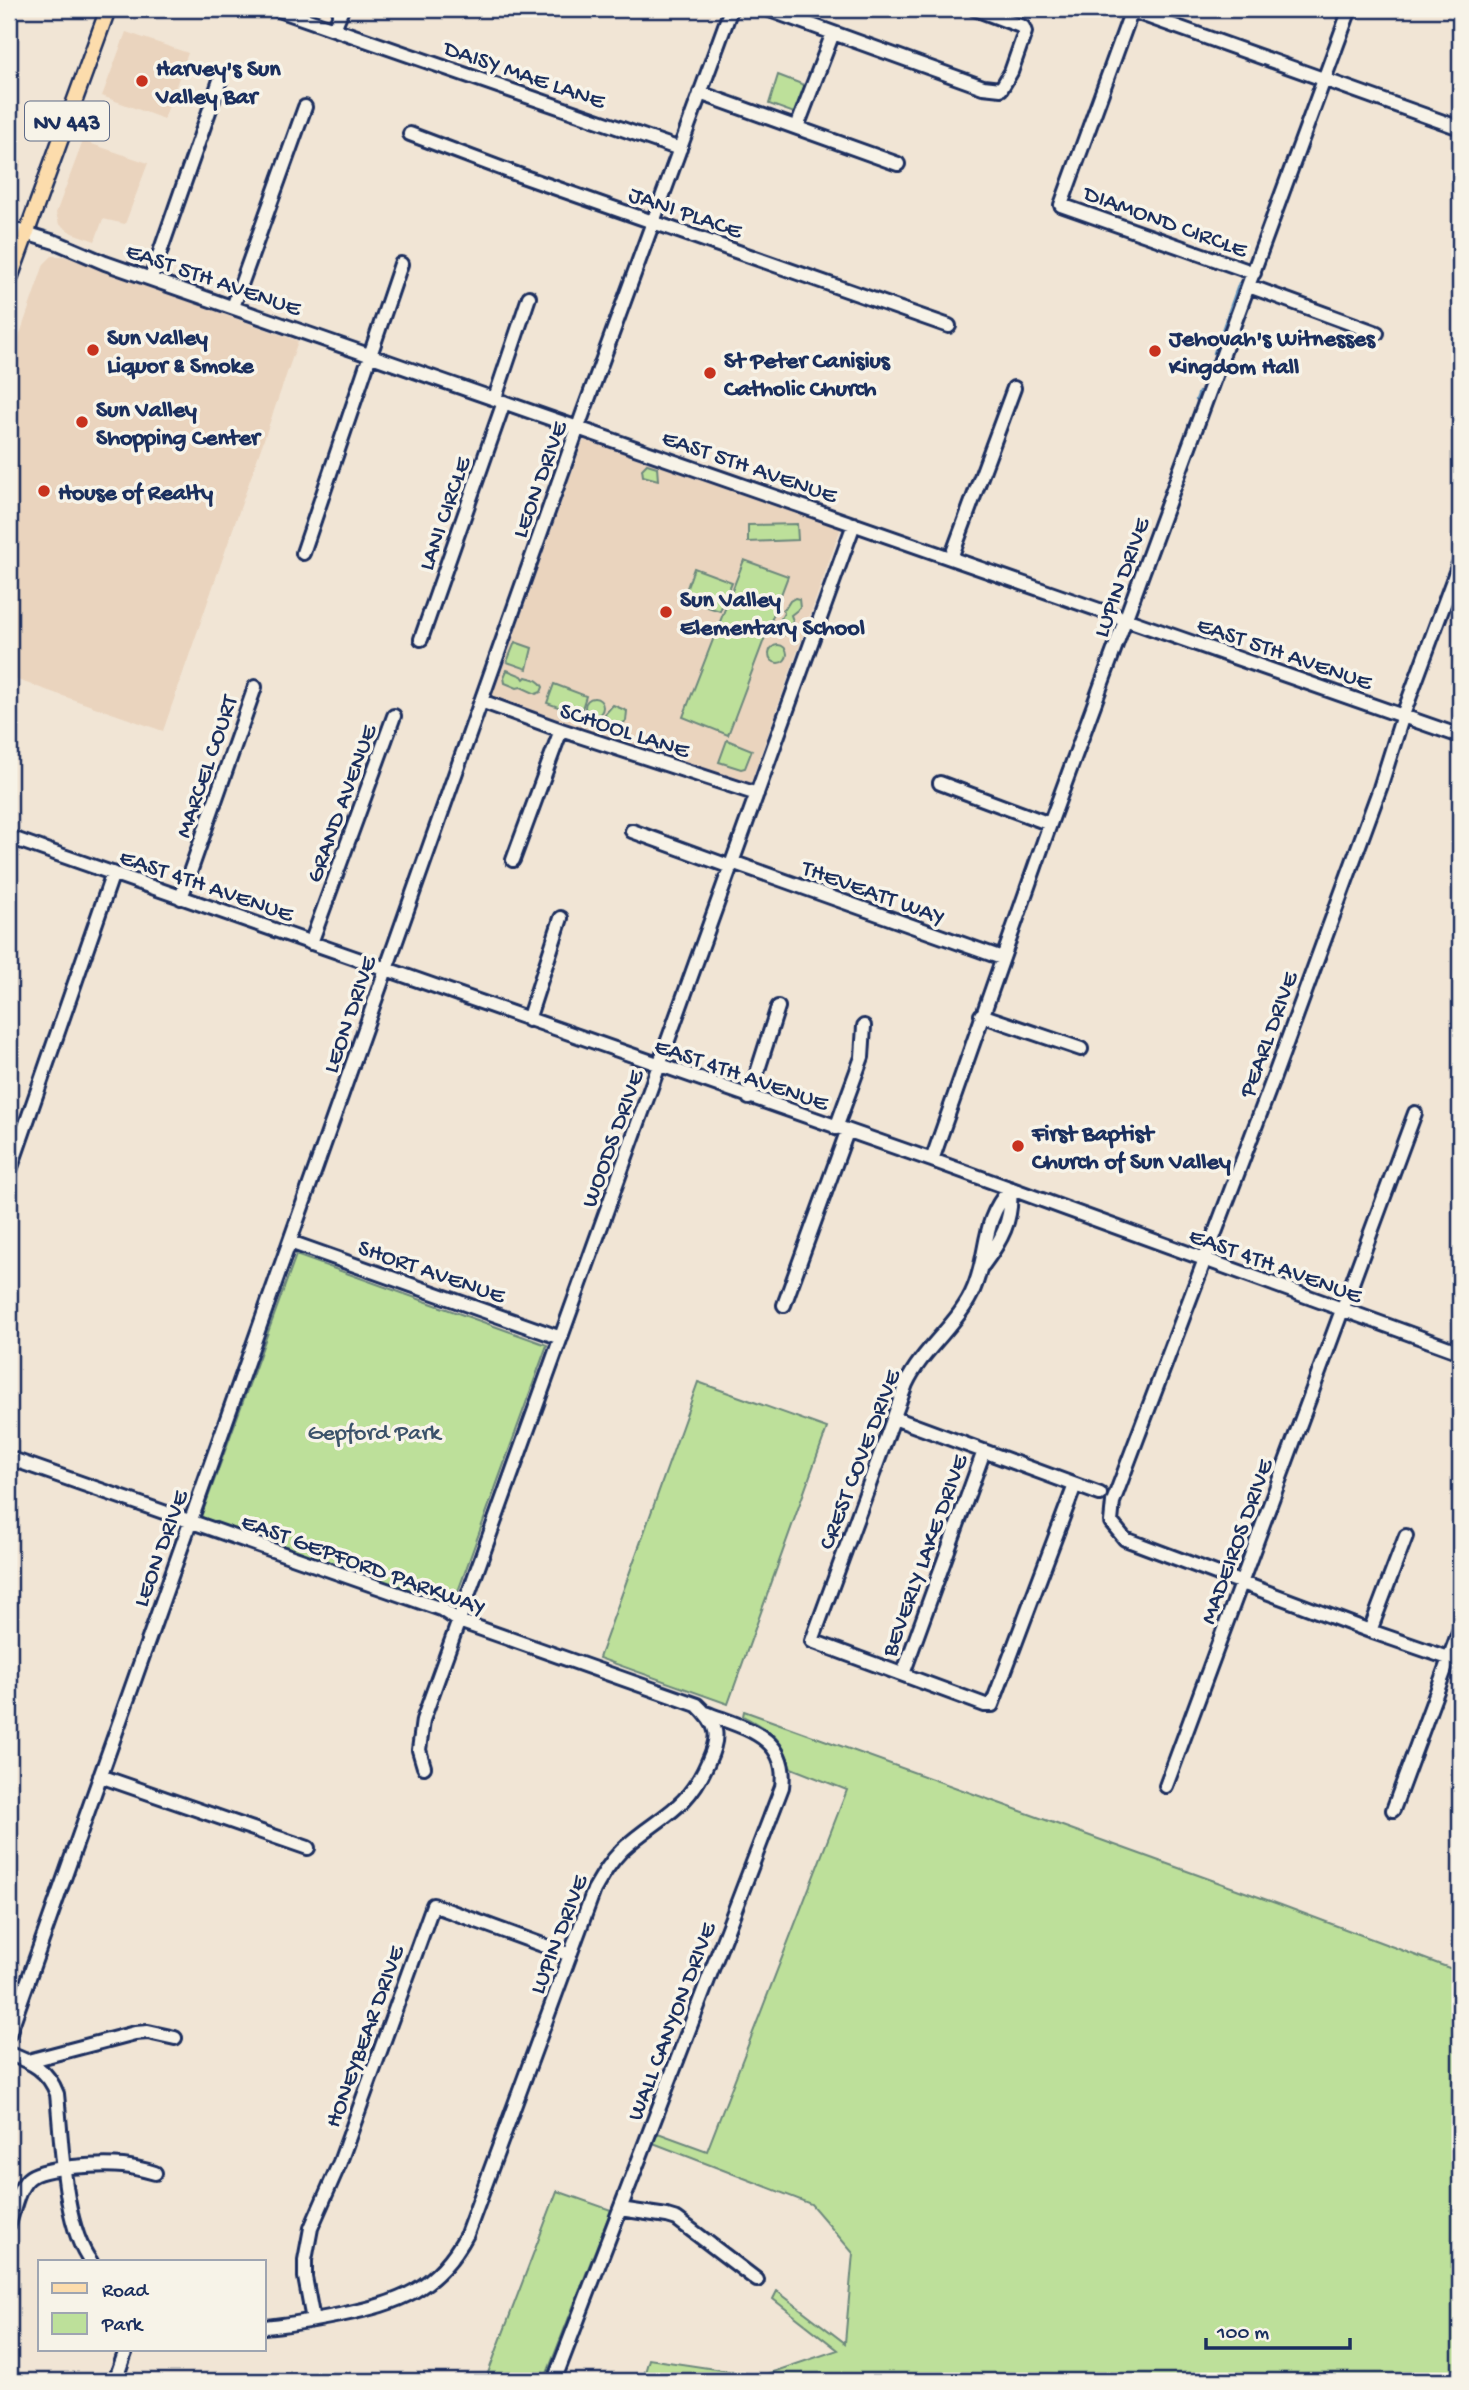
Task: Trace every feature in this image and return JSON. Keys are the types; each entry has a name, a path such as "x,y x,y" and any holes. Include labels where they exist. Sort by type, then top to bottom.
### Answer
{"main road":[{"name":"NV 443","path":"9,281 108,9"}],"street":[{"name":"DAISY MAE LANE","path":"276,9 680,149"},
{"path":"334,29 342,9"},
{"name":"LEON DRIVE","path":"9,2034 578,427 731,9"},
{"path":"768,9 983,87 1001,89 1011,72 1025,32 1023,27 975,9"},
{"name":"LUPIN DRIVE","path":"932,1160 1050,824 1350,9"},
{"path":"1130,10 1460,128"},
{"name":"DIAMOND CIRCLE","path":"1130,10 1061,205 1252,279"},
{"path":"797,127 833,33"},
{"path":"151,278 220,80"},
{"path":"700,93 898,164"},
{"path":"233,307 305,107"},
{"name":"JANI PLACE","path":"410,134 948,326"},
{"name":"EAST 5TH AVENUE","path":"9,228 1460,736"},
{"path":"303,553 401,264"},
{"path":"1252,279 1377,333"},
{"name":"LANI CIRCLE","path":"421,639 499,400 529,297"},
{"path":"951,558 1014,388"},
{"name":"WOODS DRIVE","path":"424,1767 419,1750 423,1720 854,524"},
{"name":"PEARL DRIVE","path":"1242,1582 1125,1539 1111,1522 1113,1502 1274,1077 1460,561"},
{"name":"MARCEL COURT","path":"181,898 255,687"},
{"name":"SCHOOL LANE","path":"481,701 757,794"},
{"name":"GRAND AVENUE","path":"312,943 394,716"},
{"path":"513,860 561,730"},
{"path":"940,783 1050,824"},
{"name":"THEVEATT WAY","path":"632,831 1002,958"},
{"name":"EAST 4TH AVENUE","path":"9,836 749,1098 932,1160 1203,1261 1460,1352"},
{"path":"9,1172 113,873"},
{"path":"528,1020 561,918"},
{"path":"749,1098 778,1007"},
{"path":"981,1015 1081,1049"},
{"path":"785,1305 862,1057 864,1026"},
{"name":"MADEIROS DRIVE","path":"1166,1786 1415,1113"},
{"name":"CREST COVE DRIVE","path":"903,1674 812,1642 911,1374 966,1304 982,1265 984,1238 997,1203 1010,1189"},
{"name":"SHORT AVENUE","path":"290,1242 561,1338"},
{"path":"894,1418 1100,1494"},
{"name":"BEVERLY LAKE DRIVE","path":"903,1674 984,1451"},
{"name":"EAST GEPFORD PARKWAY","path":"9,1458 441,1609 459,1622 697,1705 703,1711"},
{"path":"903,1674 985,1705 992,1705 1075,1485"},
{"path":"1370,1631 1406,1536"},
{"path":"1242,1582 1455,1660"},
{"path":"1393,1810 1455,1660 1460,1629"},
{"name":"LUPIN DRIVE","path":"266,2327 389,2304 420,2289 447,2265 467,2234 594,1890 611,1862 634,1840 674,1811 699,1784 717,1744 715,1727 703,1711"},
{"name":"WALL CANYON DRIVE","path":"554,2381 782,1787 779,1756 766,1739 703,1711"},
{"path":"100,1776 308,1848"},
{"name":"HONEYBEAR DRIVE","path":"313,2320 304,2260 311,2228 340,2162 433,1905 570,1955"},
{"path":"28,2061 135,2033 148,2032 175,2038"},
{"path":"9,2054 28,2061 46,2074 57,2094 72,2223 79,2244 90,2260"},
{"path":"9,2224 22,2187 27,2180 40,2172 122,2166 155,2174"},
{"path":"620,2209 677,2219 757,2280"},
{"path":"115,2381 125,2352"}],"shaded area":[{"path":"126,32 188,53 164,119 102,96"},
{"path":"83,141 148,163 125,224 103,219 95,241 72,233 59,224 56,213"},
{"path":"9,156 22,161 9,198"},
{"name":"Sun Valley Shopping Center","path":"52,256 64,256 298,341 163,731 9,677 9,366 44,264"},
{"name":"Sun Valley Elementary School","path":"585,436 841,528 750,785 490,696"}],"green space":[{"path":"778,75 807,86 797,114 769,104"},
{"path":"647,464 657,467 658,480 643,476 642,469"},
{"path":"797,524 798,540 748,542 748,525"},
{"path":"744,560 788,576 728,735 683,717"},
{"path":"694,568 732,582 720,611 683,599"},
{"path":"795,598 799,599 800,608 791,615 793,621 785,635 774,631 784,613 783,609"},
{"path":"515,642 532,648 527,669 507,662"},
{"path":"778,645 784,648 787,654 784,660 778,663 772,660 769,654 772,648"},
{"path":"507,670 524,679 526,677 537,681 543,687 541,692 536,694 505,683"},
{"path":"554,684 586,696 580,715 547,703"},
{"path":"594,698 600,701 603,707 600,713 594,716 588,713 585,707 588,701"},
{"path":"613,705 627,711 626,721 620,725 607,721 605,714"},
{"path":"727,740 752,750 745,768 719,762"},
{"name":"Gepford Park","path":"296,1255 547,1345 452,1608 201,1517"},
{"path":"698,1382 827,1428 728,1704 599,1658"},
{"path":"744,1711 1460,1972 1460,2381 643,2379 649,2359 761,2376 838,2350 773,2299 777,2291 845,2343 853,2253 811,2204 653,2143 658,2133 707,2151 847,1790 791,1768 779,1742 768,1731 743,1716"},
{"path":"557,2191 611,2210 544,2381 485,2381"}],"waterway":[{"path":"1214,353 1239,283"},
{"path":"1203,384 1211,361"},
{"path":"1196,400 1199,392"}],"place":[{"name":"Harvey's Sun Valley Bar","path":"142,81"},
{"name":"Sun Valley Liquor & Smoke","path":"93,350"},
{"name":"Jehovah's Witnesses Kingdom Hall","path":"1155,351"},
{"name":"St Peter Canisius Catholic Church","path":"710,373"},
{"name":"Sun Valley Shopping Center","path":"82,422"},
{"name":"House of Realty","path":"44,491"},
{"name":"Sun Valley Elementary School","path":"666,612"},
{"name":"First Baptist Church of Sun Valley","path":"1018,1146"}]}
